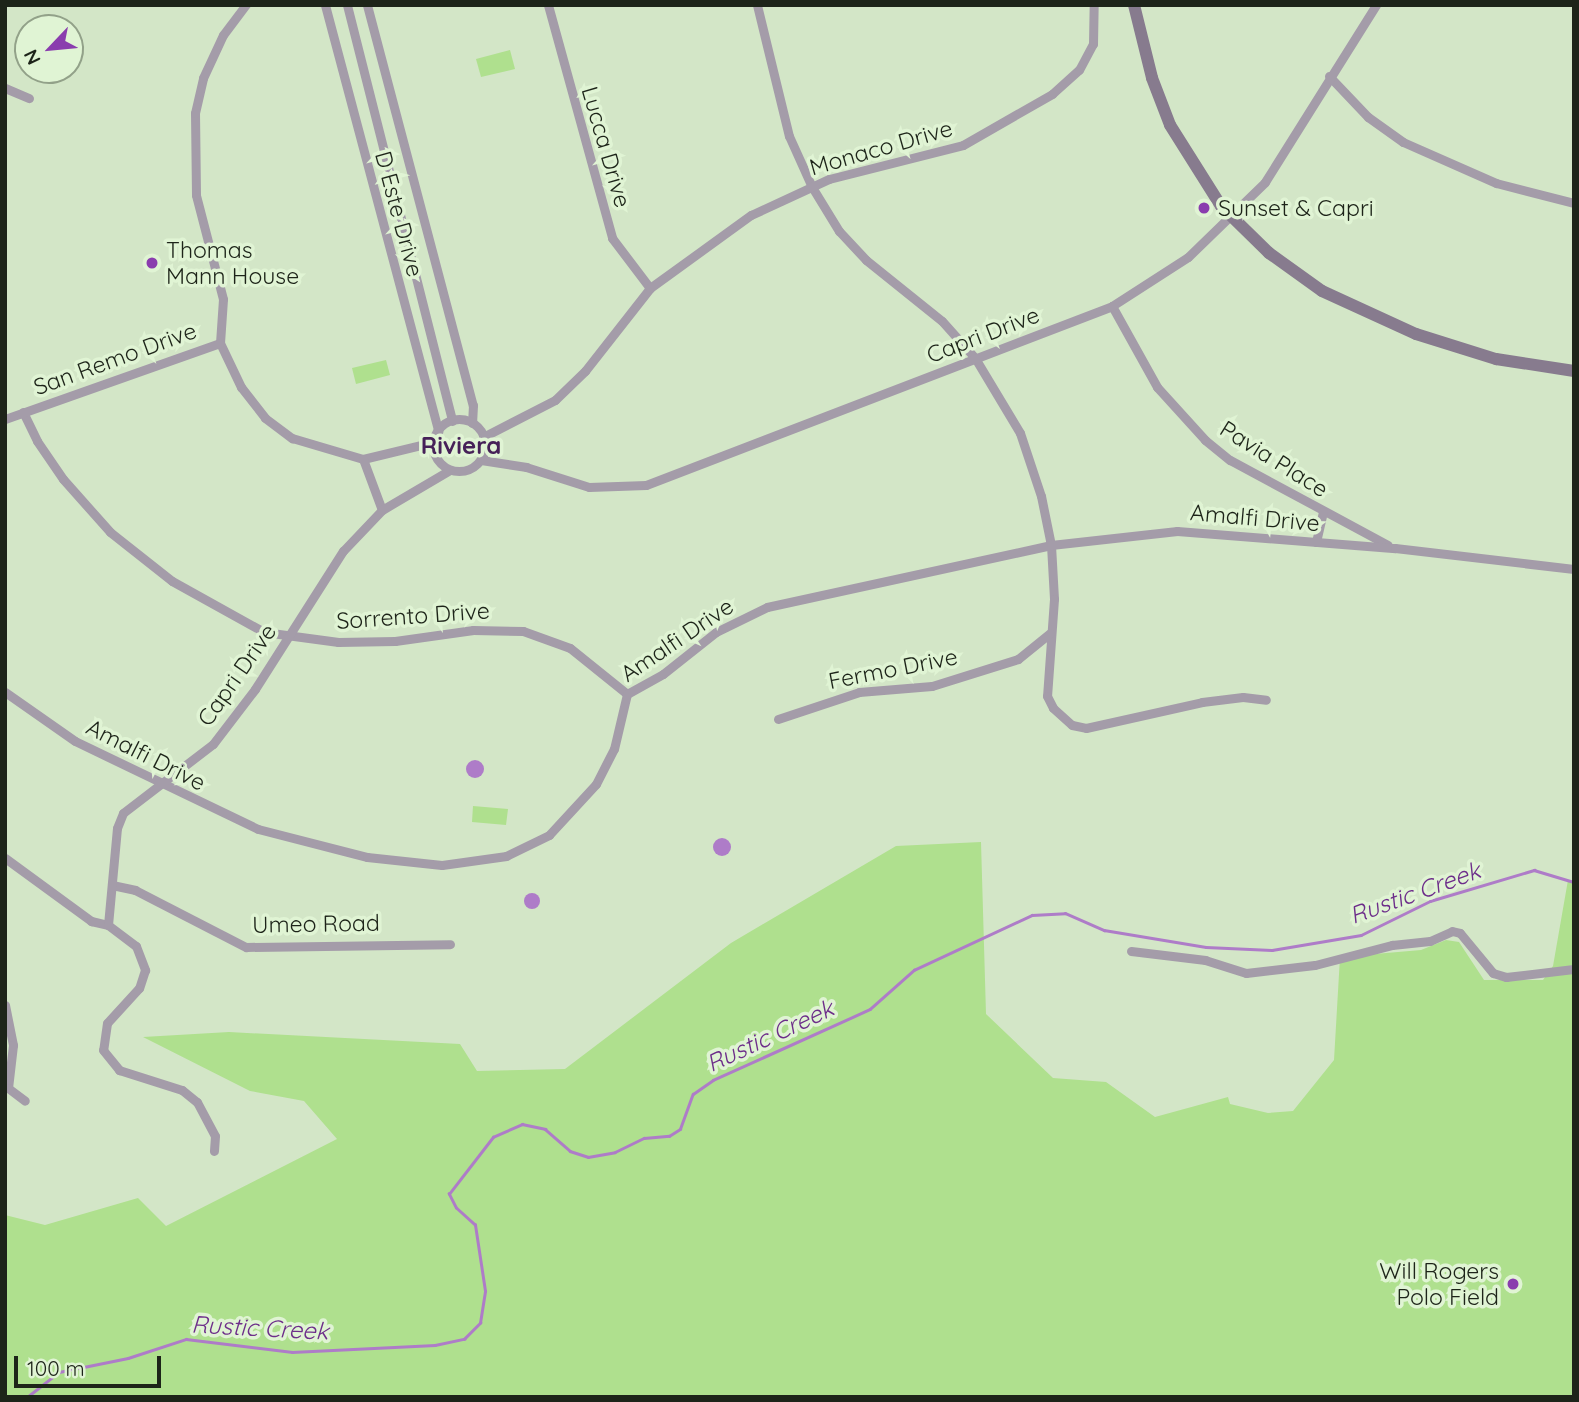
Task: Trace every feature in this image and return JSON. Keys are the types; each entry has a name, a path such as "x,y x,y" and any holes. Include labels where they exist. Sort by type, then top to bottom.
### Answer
{"main road":[{"path":"1134,5 1152,78 1170,125 1231,218 1294,272 1366,314 1496,359 1574,370"}],"street":[{"name":"San Remo Drive","path":"5,419 220,343 223,299 196,195 195,113 203,78 223,35 246,5"},
{"name":"D Este Drive","path":"325,5 438,431"},
{"name":"D Este Drive","path":"347,5 452,421"},
{"name":"D Este Drive","path":"368,5 473,405 472,423"},
{"name":"Lucca Drive","path":"548,5 612,239 650,288"},
{"path":"757,5 789,136 812,187 839,231 866,260 942,321 975,358 1020,433 1041,496 1051,545 1047,696 1060,717 1072,725 1086,728 1242,697 1266,700"},
{"name":"Monaco Drive","path":"483,437 555,400 585,371 650,288 751,215 812,187 963,145 1024,113 1079,70 1093,44 1094,5"},
{"name":"Capri Drive","path":"481,460 526,467 589,487 646,485 1112,306 1188,257 1265,182 1376,5"},
{"path":"1329,76 1368,117 1403,142 1496,183 1574,203"},
{"path":"5,88 29,98"},
{"name":"Pavia Place","path":"1112,306 1157,387 1205,440 1230,460 1323,512 1395,548"},
{"path":"220,343 241,387 265,418 292,438 363,459 434,442"},
{"name":"Sorrento Drive","path":"23,412 37,442 64,479 130,550 198,598 264,632 286,638 395,641 473,630 523,631 570,648 627,694"},
{"path":"452,421 472,423 483,437 481,460 467,470 450,470 437,459 434,442 438,431 452,421"},
{"path":"363,459 382,510"},
{"name":"Capri Drive","path":"108,925 117,828 123,813 158,783 213,744 255,689 343,551 382,510 450,470"},
{"path":"1316,542 1323,512"},
{"name":"Amalfi Drive","path":"5,692 75,741 258,829 367,857 442,865 483,861 549,835 582,802 614,749 627,694 663,674 716,632 754,612 1051,545 1177,531 1395,548 1574,569"},
{"name":"Fermo Drive","path":"778,719 859,692 944,682 1018,659 1050,633"},
{"path":"5,858 91,921 108,925 136,946 145,970 139,988 107,1023 103,1050 119,1070 182,1090 197,1102 215,1136 214,1151"},
{"name":"Umeo Road","path":"112,885 135,890 246,947 450,944"},
{"path":"1131,951 1205,960 1246,973 1315,965 1392,945 1430,941 1452,931 1460,933 1493,973 1506,977 1574,970"},
{"path":"5,1005 13,1045 8,1088 25,1101"}],"green space":[{"path":"510,50 515,69 481,77 476,59"},
{"path":"386,360 390,375 356,384 352,368"},
{"path":"473,806 508,809 506,825 472,822"},
{"path":"981,842 986,1014 1053,1078 1106,1082 1155,1117 1228,1097 1230,1104 1268,1113 1293,1111 1334,1060 1340,957 1421,950 1446,940 1459,942 1484,980 1543,980 1553,966 1568,880 1574,882 1574,1397 5,1397 5,1215 45,1225 138,1198 166,1226 337,1139 304,1101 250,1091 143,1037 229,1032 460,1044 477,1071 565,1069 731,943 896,846"}],"shaded area":[{"path":"475,760 481,763 484,769 481,775 475,778 469,775 466,769 469,763"},
{"path":"722,838 728,841 731,847 728,853 722,856 716,853 713,847 716,841"},
{"path":"532,893 538,895 538,907 532,909 526,907 524,901 526,895"}],"waterway":[{"name":"Rustic Creek","path":"27,1397 59,1372 128,1358 186,1339 292,1352 435,1345 464,1339 480,1323 485,1291 475,1225 456,1208 449,1194 493,1137 522,1124 545,1129 570,1151 588,1157 615,1152 644,1138 669,1136 680,1129 693,1094 713,1080 870,1009 914,970 1032,915 1065,913 1104,930 1206,947 1272,950 1361,935 1430,901 1534,870 1574,882"}],"place":[{"name":"Sunset & Capri","path":"1204,208"},
{"name":"Thomas Mann House","path":"152,263"},
{"name":"Will Rogers Polo Field","path":"1513,1284"}],"district":[{"name":"Riviera","path":"461,446"}]}
